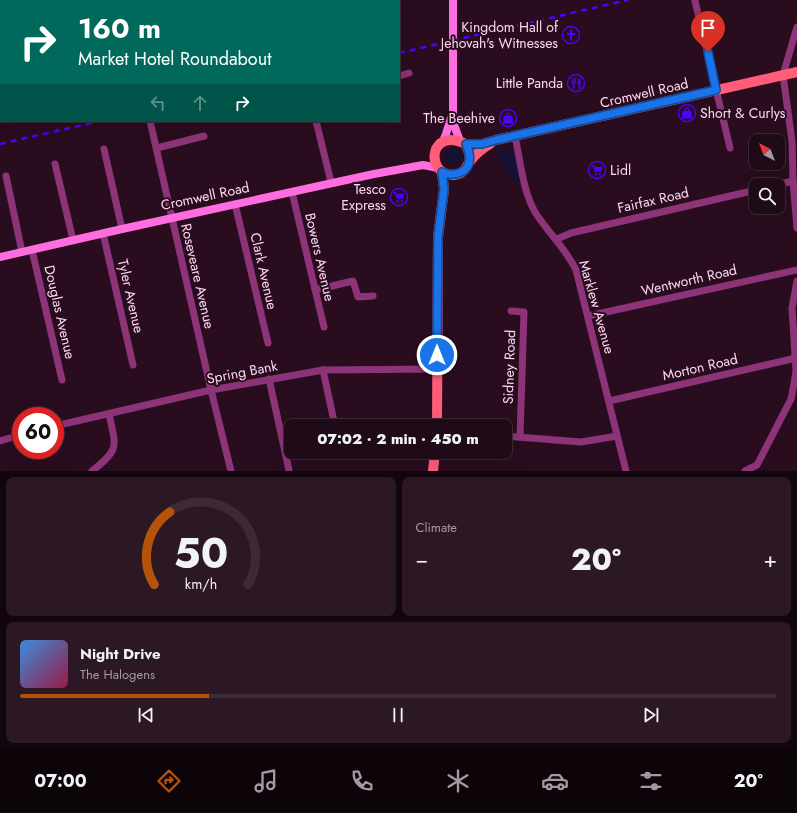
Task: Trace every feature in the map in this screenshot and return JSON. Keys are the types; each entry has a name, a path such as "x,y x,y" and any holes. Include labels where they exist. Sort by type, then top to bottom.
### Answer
{"main road":[{"name":"Cromwell Road","path":"463,143 482,144 797,72"},
{"path":"443,194 451,182 462,172 467,167 470,161 469,153 463,143 454,140 448,140 437,147 435,153 435,164 440,170 448,175 455,175 462,172"},
{"name":"Cromwell Road","path":"470,161 486,146 496,140"},
{"path":"437,419 438,237 444,183 440,170"},
{"path":"433,471 434,459"}],"street":[{"path":"453,0 454,125 463,143"},
{"path":"695,1 730,148"},
{"path":"797,27 783,75 795,171 793,181 797,228"},
{"path":"400,76 409,73"},
{"path":"442,143 449,126 453,107"},
{"name":"Roseveare Avenue","path":"150,122 231,471"},
{"path":"316,122 331,182"},
{"path":"157,148 204,136"},
{"name":"Marklew Avenue","path":"515,136 530,202 572,261 576,270 626,471"},
{"path":"104,149 122,229"},
{"name":"Cromwell Road","path":"417,165 435,153"},
{"path":"55,164 73,240"},
{"name":"Cromwell Road","path":"0,257 331,182 417,165 428,165 440,170"},
{"path":"6,176 22,252"},
{"path":"785,183 793,181"},
{"name":"Bowers Avenue","path":"292,192 324,327"},
{"name":"Fairfax Road","path":"557,239 571,233 749,192"},
{"name":"Clark Avenue","path":"235,204 268,343"},
{"name":"Tyler Avenue","path":"103,233 134,365"},
{"name":"Douglas Avenue","path":"32,250 62,380"},
{"name":"Wentworth Road","path":"588,316 797,270"},
{"path":"315,290 353,281 358,298 373,296"},
{"path":"745,471 753,468 759,462 790,399 794,384 796,358 792,308 797,281"},
{"name":"Sidney Road","path":"511,311 524,312 520,437"},
{"name":"Morton Road","path":"609,401 796,358"},
{"name":"Spring Bank","path":"64,424 212,390 323,370 437,369"},
{"path":"323,370 333,419"},
{"path":"269,379 289,470"},
{"path":"92,471 108,457 113,450 114,442 109,414"},
{"path":"512,436 581,442 617,436"},
{"path":"0,441 12,437"}],"shaded area":[{"path":"450,148 456,148 461,153 459,162 456,164 450,164 445,159 445,153"},
{"path":"504,149 515,152 521,181 511,182 505,166 496,151"}],"railway":[{"path":"400,53 628,0"},
{"path":"0,144 96,122"}],"place":[{"name":"Kingdom Hall of Jehovah's Witnesses","path":"571,35"},
{"name":"Little Panda","path":"576,83"},
{"name":"Short & Curlys","path":"687,113"},
{"name":"The Beehive","path":"508,118"},
{"name":"Lidl","path":"597,170"},
{"name":"Tesco Express","path":"399,197"}],"route":[{"path":"437,355 438,237 444,189 442,172 448,175 455,175 462,172 467,167 470,161 466,144 482,144 716,90 708,52"}]}
